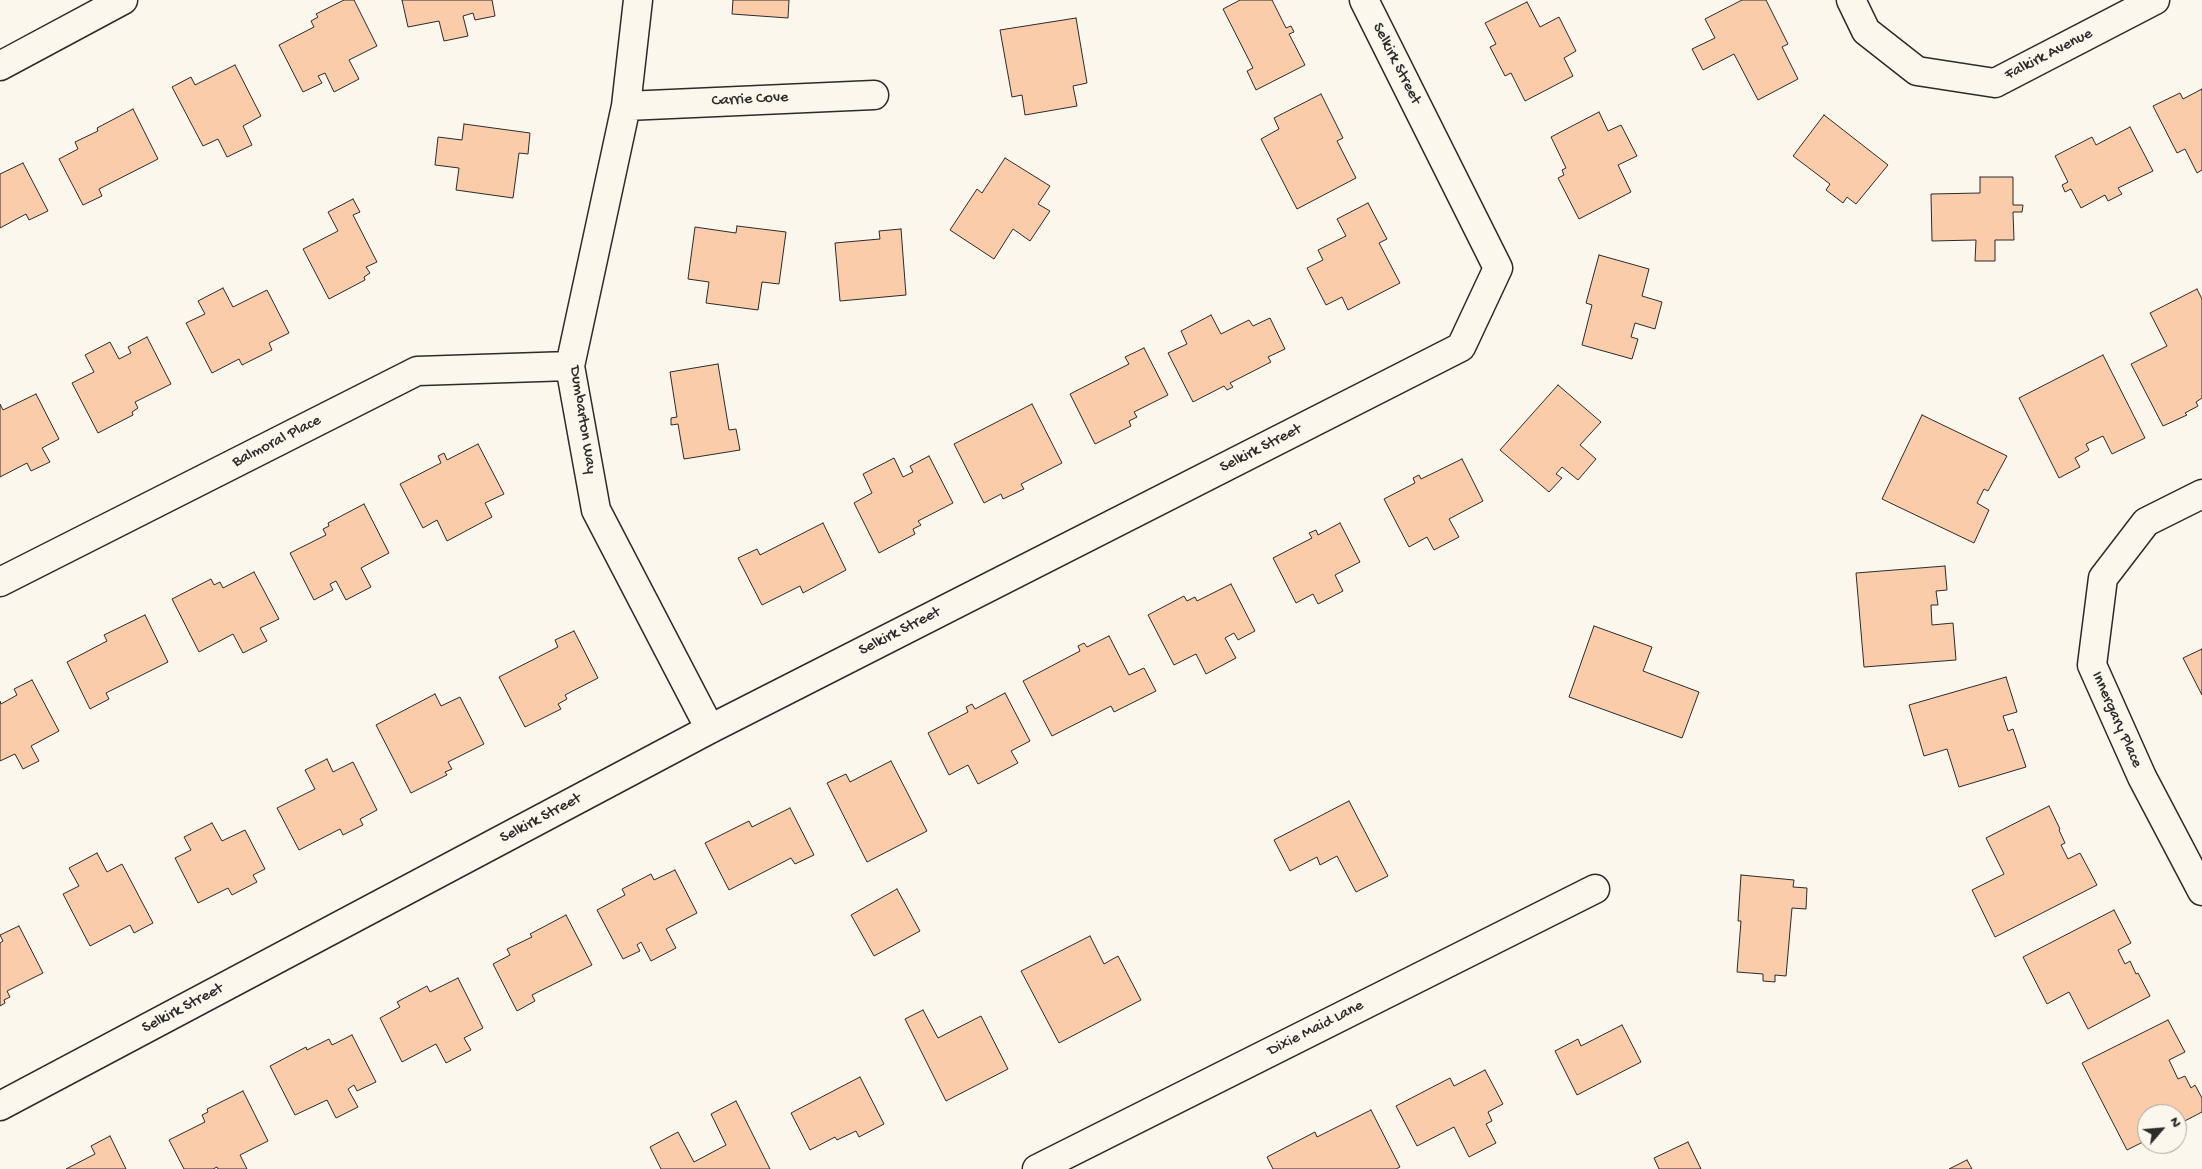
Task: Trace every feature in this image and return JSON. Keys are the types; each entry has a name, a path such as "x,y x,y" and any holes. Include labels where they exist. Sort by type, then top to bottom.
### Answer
{"street":[{"path":"0,66 123,0"},
{"name":"Dumbarton Way","path":"638,0 626,106 570,366 596,510 710,729"},
{"name":"Selkirk Street","path":"0,1106 710,729 1461,348 1498,268 1364,0"},
{"name":"Falkirk Avenue","path":"1851,0 1866,31 1917,71 1994,83 2155,0"},
{"name":"Carrie Cove","path":"626,106 874,95"},
{"name":"Balmoral Place","path":"0,582 417,371 570,366"},
{"name":"Innergary Place","path":"2202,494 2146,522 2103,578 2092,665 2142,778 2202,891"},
{"name":"Dixie Maid Lane","path":"1037,1169 1595,889"}],"building":[{"path":"344,0 354,0 377,46 349,60 359,79 334,92 325,73 318,76 322,83 303,92 279,45 314,27 311,21 318,17 316,14"},
{"path":"402,0 492,0 495,16 475,20 473,13 463,16 468,36 444,41 439,21 408,27"},
{"path":"733,0 789,0 788,18 732,14"},
{"path":"1240,0 1272,0 1286,28 1291,26 1294,32 1289,34 1305,65 1256,90 1247,71 1253,68 1223,9"},
{"path":"1742,0 1766,0 1788,44 1782,47 1798,79 1758,100 1734,54 1703,70 1692,49 1715,38 1705,19"},
{"path":"1527,2 1540,27 1559,17 1576,51 1564,58 1573,76 1525,101 1511,73 1505,76 1490,47 1496,44 1485,23"},
{"path":"1076,18 1087,83 1073,86 1077,106 1025,115 1022,95 1012,97 1000,30"},
{"path":"235,65 261,116 243,126 252,145 227,157 218,139 203,146 172,87 191,77 195,85"},
{"path":"2202,89 2202,170 2197,173 2185,149 2177,153 2153,106 2180,93 2183,99"},
{"path":"1321,94 1343,138 1337,141 1356,178 1297,209 1261,139 1279,129 1274,118"},
{"path":"133,109 158,159 99,189 102,196 83,205 59,159 78,149 75,142 98,131 97,128"},
{"path":"1599,112 1608,131 1621,125 1637,156 1618,165 1631,192 1579,219 1558,178 1564,175 1562,170 1566,168 1551,137"},
{"path":"1824,115 1888,165 1856,204 1847,197 1843,203 1826,190 1830,184 1793,156"},
{"path":"464,124 530,133 528,154 519,153 513,198 456,190 459,168 435,165 438,137 462,140"},
{"path":"2130,127 2153,171 2118,188 2122,194 2108,201 2105,195 2081,208 2071,189 2065,192 2062,185 2068,182 2055,156 2092,137 2096,145"},
{"path":"1005,158 1050,186 1038,204 1050,211 1030,241 1013,229 994,259 950,230 977,189 982,193"},
{"path":"23,163 48,211 29,220 26,214 0,228 0,174"},
{"path":"1980,177 2013,177 2013,205 2023,205 2022,212 2013,212 2014,240 1995,240 1995,261 1975,261 1976,240 1932,241 1931,194 1980,193"},
{"path":"353,199 360,212 353,215 377,262 366,267 370,273 364,277 365,280 329,299 303,249 338,231 328,212"},
{"path":"1368,203 1387,239 1379,243 1400,283 1348,310 1342,297 1326,305 1307,268 1323,260 1318,250 1346,236 1337,219"},
{"path":"737,226 786,232 779,284 762,282 758,310 706,303 709,282 688,279 695,227 736,233"},
{"path":"901,229 906,295 840,301 835,243 880,239 879,231"},
{"path":"1599,255 1649,269 1642,296 1662,302 1655,329 1635,323 1631,337 1638,339 1632,359 1582,345 1592,305 1586,303"},
{"path":"223,288 233,307 267,290 289,333 269,343 272,350 242,365 239,359 212,373 186,323 205,314 198,301"},
{"path":"2197,289 2202,299 2202,398 2196,402 2198,406 2185,413 2187,415 2163,426 2131,364 2167,346 2150,313"},
{"path":"1211,315 1221,334 1249,320 1253,326 1270,318 1285,349 1268,357 1271,362 1230,383 1233,387 1227,390 1224,386 1193,402 1168,353 1187,344 1181,331"},
{"path":"147,337 171,384 135,402 138,408 132,412 133,415 98,433 72,383 94,372 85,355 110,342 119,359 131,353 128,347"},
{"path":"1144,348 1168,395 1134,412 1137,417 1129,421 1131,426 1095,444 1070,394 1129,364 1125,357"},
{"path":"2103,355 2145,438 2112,454 2103,436 2086,444 2089,450 2075,458 2080,467 2059,478 2019,398"},
{"path":"718,364 729,430 736,429 740,450 684,459 678,424 671,425 671,418 677,417 670,372"},
{"path":"1558,385 1601,422 1580,445 1596,459 1578,480 1562,467 1556,474 1562,478 1549,492 1500,450"},
{"path":"36,394 59,439 42,448 50,462 31,471 27,463 0,477 0,404 3,410"},
{"path":"1032,404 1062,463 1021,484 1024,489 1003,499 1001,494 984,503 954,444"},
{"path":"1922,415 2007,456 1988,491 1984,489 1977,503 1989,510 1974,543 1882,499"},
{"path":"478,444 504,494 485,503 492,517 447,541 437,520 423,528 400,484 441,463 438,456 444,453 447,460"},
{"path":"929,456 953,503 918,521 921,525 913,529 915,534 879,553 854,503 872,493 863,474 894,458 903,477 913,472 910,466"},
{"path":"1462,459 1483,501 1449,519 1459,537 1434,550 1427,537 1409,547 1384,499 1415,483 1413,478 1419,475 1421,479"},
{"path":"364,504 389,553 361,568 371,587 346,600 336,581 330,584 333,590 314,600 290,553 326,535 323,529 329,526 328,523"},
{"path":"823,523 846,570 803,593 800,586 762,605 738,558 757,549 760,555"},
{"path":"1340,523 1360,562 1335,575 1343,591 1318,604 1313,594 1296,603 1273,558 1312,538 1309,533 1316,530 1318,535"},
{"path":"1945,566 1947,590 1936,591 1938,605 1931,605 1932,625 1953,623 1956,660 1864,667 1856,573"},
{"path":"254,572 279,619 260,628 267,641 243,653 233,634 199,652 172,599 211,579 214,585 220,582 223,588"},
{"path":"1231,584 1255,631 1238,640 1234,633 1225,638 1236,658 1206,674 1196,654 1174,665 1148,615 1184,596 1187,601 1195,597 1197,601"},
{"path":"145,615 168,662 106,693 109,699 90,709 67,662 107,641 104,635"},
{"path":"1594,626 1652,647 1643,671 1699,692 1682,738 1569,697"},
{"path":"574,631 598,678 565,695 567,699 558,704 561,709 525,727 499,677 558,647 555,640"},
{"path":"1109,636 1129,675 1144,668 1156,691 1114,712 1111,706 1052,736 1023,681 1080,651 1078,646 1084,643 1087,647"},
{"path":"2202,649 2202,695 2183,658"},
{"path":"2006,677 2017,712 2003,716 2008,731 2013,729 2026,767 1959,787 1947,749 1924,756 1909,705"},
{"path":"32,680 59,731 31,746 39,761 23,769 15,754 0,761 0,701 1,704 17,695 14,689"},
{"path":"1005,693 1030,741 1011,751 1018,763 978,784 968,765 949,775 928,733 968,712 966,707 972,704 975,709"},
{"path":"435,694 441,706 460,697 484,744 448,762 452,769 445,772 447,775 411,793 376,725"},
{"path":"327,759 333,772 353,762 377,810 360,819 363,825 343,835 340,829 299,850 277,808 315,789 305,770"},
{"path":"891,761 927,831 867,862 827,783 846,774 850,782"},
{"path":"1349,801 1388,876 1356,892 1337,856 1320,865 1317,857 1290,871 1274,840"},
{"path":"2049,806 2060,829 2065,843 2061,845 2068,859 2080,853 2097,885 1995,937 1972,890 2004,874 1986,838"},
{"path":"790,808 814,855 795,864 791,858 729,890 705,843 749,821 752,827"},
{"path":"212,823 222,841 245,830 265,869 253,875 257,882 232,895 228,888 198,903 175,858 191,850 184,837"},
{"path":"97,853 107,872 122,864 153,923 134,933 130,925 90,946 63,894 79,886 69,868"},
{"path":"675,870 697,913 666,929 676,948 651,961 641,942 637,945 640,951 623,959 597,910 625,895 622,889 651,874 654,880"},
{"path":"1741,875 1794,880 1793,887 1807,888 1806,909 1792,908 1786,976 1775,975 1775,982 1763,981 1763,974 1737,972 1741,921 1738,921"},
{"path":"897,889 920,931 874,956 851,915"},
{"path":"2114,910 2131,943 2118,950 2125,964 2130,961 2150,996 2088,1029 2069,992 2047,1004 2023,957"},
{"path":"566,915 592,965 532,995 535,1001 517,1011 493,964 510,955 507,949 532,937 530,934"},
{"path":"19,926 43,973 7,991 10,997 4,1000 5,1003 0,1006 0,943 3,941 0,935"},
{"path":"1090,936 1104,964 1118,956 1141,1000 1059,1043 1021,971"},
{"path":"458,978 483,1028 464,1038 471,1050 446,1063 436,1044 402,1062 380,1018 400,1007 397,1002 427,986 430,992"},
{"path":"923,1010 938,1038 981,1016 1008,1069 946,1101 905,1019"},
{"path":"2168,1020 2185,1052 2169,1060 2178,1079 2185,1076 2191,1088 2195,1085 2202,1098 2202,1112 2187,1120 2187,1104 2137,1104 2137,1145 2127,1150 2082,1063"},
{"path":"1622,1025 1641,1062 1577,1095 1555,1051 1578,1039 1581,1046"},
{"path":"352,1035 376,1082 357,1091 354,1085 348,1089 358,1107 336,1118 327,1100 295,1115 270,1066 306,1047 307,1050 329,1039 332,1045"},
{"path":"1485,1070 1503,1104 1488,1112 1492,1121 1486,1124 1496,1143 1469,1157 1454,1127 1417,1146 1396,1106 1450,1078 1454,1086"},
{"path":"860,1077 884,1124 859,1137 856,1131 837,1140 835,1137 810,1150 791,1113"},
{"path":"243,1091 268,1141 240,1155 247,1169 218,1169 217,1167 213,1169 184,1169 169,1140 205,1122 202,1115 208,1112 207,1109"},
{"path":"736,1101 770,1169 661,1169 650,1147 678,1132 694,1162 726,1145 711,1114"},
{"path":"1371,1110 1400,1167 1396,1169 1273,1169 1267,1157 1315,1132 1317,1137"},
{"path":"110,1136 126,1169 66,1169 95,1154 91,1146"},
{"path":"1688,1142 1701,1169 1659,1169 1654,1158"},
{"path":"1967,1160 1972,1169 1949,1169"}]}
